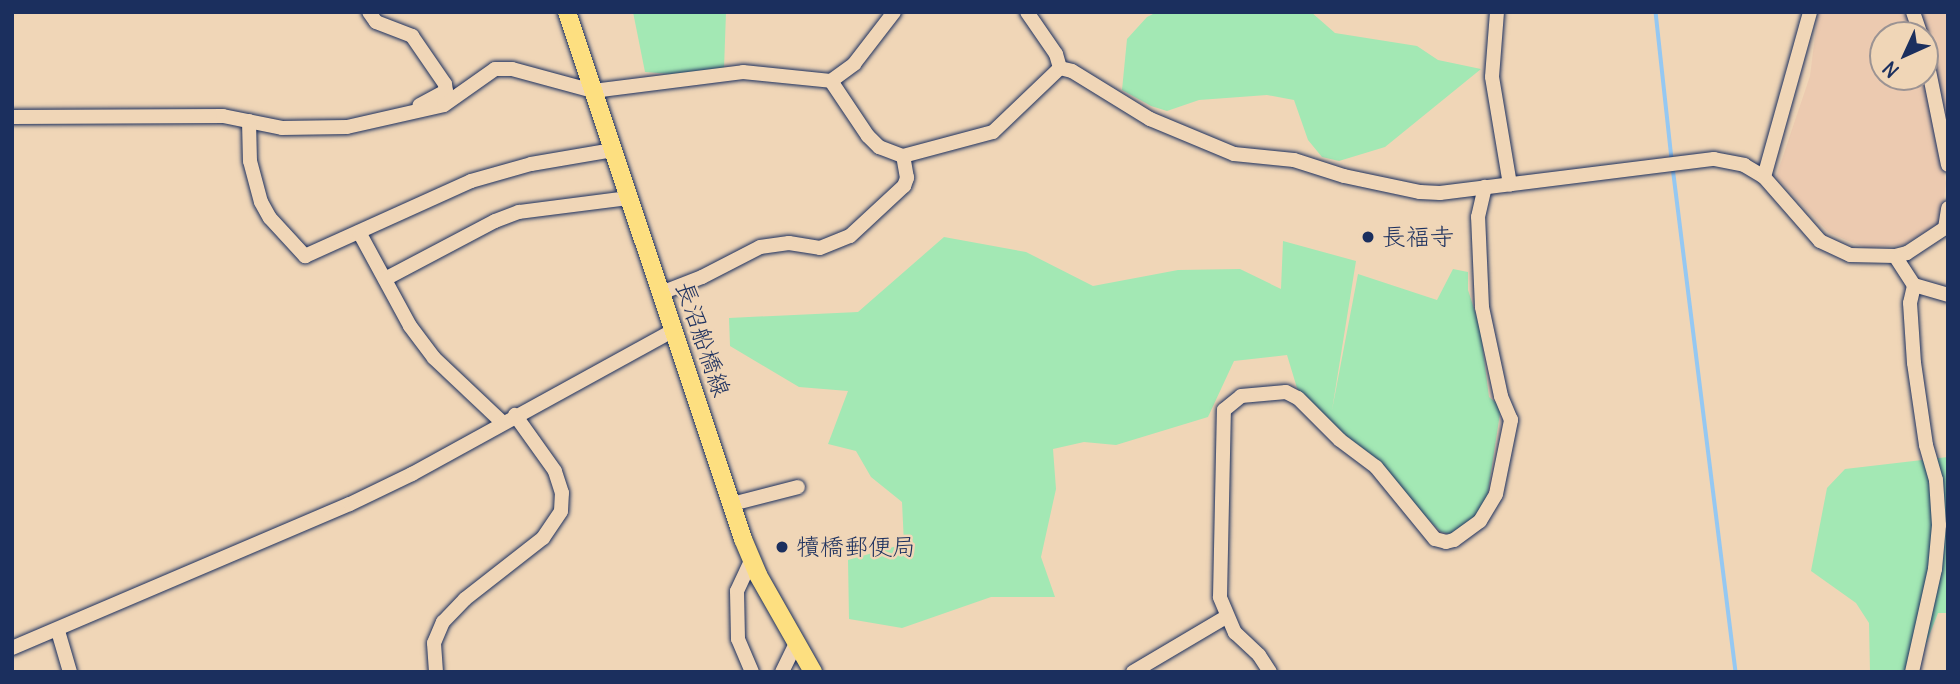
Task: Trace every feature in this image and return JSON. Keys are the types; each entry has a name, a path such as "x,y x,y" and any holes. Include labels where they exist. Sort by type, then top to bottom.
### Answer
{"main road":[{"name":"長沼船橋線","path":"567,12 752,559 813,672"}],"street":[{"path":"369,12 376,22 412,36 446,84 446,92 403,114"},
{"path":"12,117 223,116 282,128 347,127 444,104 495,69 512,69 593,91 743,72 831,81 853,64 894,12"},
{"path":"1027,12 1056,54 1060,68"},
{"path":"1497,12 1492,77 1510,185"},
{"path":"1764,177 1810,12"},
{"path":"831,81 868,136 879,147 904,156 993,132 1060,68"},
{"path":"1060,68 1072,71 1150,119 1234,154 1294,160 1344,176 1420,192 1440,193 1714,159 1744,165 1764,177 1820,241 1833,249 1850,254 1895,256 1921,246 1946,227 1948,208"},
{"path":"1933,91 1948,165"},
{"path":"249,121 250,161 261,202 270,218 305,256 471,181 531,164 613,150"},
{"path":"662,293 702,277 760,247 789,243 820,248 850,236 904,186 907,178 904,156"},
{"path":"1270,672 1259,655 1235,633 1226,617 1219,585 1223,529 1224,410 1241,396 1286,393 1298,398 1340,440 1376,467 1435,539 1446,542 1454,540 1480,521 1496,494 1511,420 1501,396 1482,307 1478,217 1485,187"},
{"path":"385,279 495,220 519,212 629,198"},
{"path":"359,232 410,326 434,358 508,419 555,471 562,493 561,511 543,538 465,599 443,622 434,643 436,672"},
{"path":"1895,256 1914,285 1948,295"},
{"path":"1912,672 1935,569 1939,524 1936,480 1926,445 1914,363 1910,303 1914,285"},
{"path":"12,648 58,631 350,504 412,474 674,330"},
{"path":"732,504 798,487"},
{"path":"752,559 737,591 738,639 752,672"},
{"path":"1133,672 1226,617"},
{"path":"58,631 70,672"},
{"path":"782,672 796,643"}],"shaded area":[{"path":"1818,12 1907,12 1911,21 1869,21 1869,91 1928,91 1946,183 1941,222 1904,245 1866,248 1829,233 1776,177 1810,76"},
{"path":"1913,12 1948,12 1948,139 1935,91 1939,91 1939,21 1918,21"}],"green space":[{"path":"633,12 726,12 724,69 671,74 645,72"},
{"path":"1157,12 1311,12 1335,33 1417,46 1438,60 1481,69 1385,147 1339,161 1322,157 1308,140 1294,100 1267,95 1199,100 1167,111 1151,106 1122,90 1127,39 1147,17"},
{"path":"944,237 1026,252 1093,286 1178,270 1240,269 1281,289 1283,241 1356,261 1332,410 1358,274 1437,300 1453,269 1468,272 1468,290 1480,327 1489,397 1501,407 1487,498 1473,521 1451,534 1441,532 1297,388 1287,355 1234,361 1208,417 1116,445 1084,442 1053,449 1056,489 1041,557 1055,597 991,597 902,628 849,619 848,560 904,544 902,502 871,477 856,451 828,444 848,391 799,387 730,346 729,318 858,312"},
{"path":"1948,457 1948,613 1938,613 1915,672 1870,672 1869,623 1856,603 1811,571 1827,488 1845,469"}],"waterway":[{"path":"1656,12 1672,160"},
{"path":"1673,167 1736,672"}],"place":[{"name":"長福寺","path":"1368,237"},
{"name":"犢橋郵便局","path":"782,547"}]}
